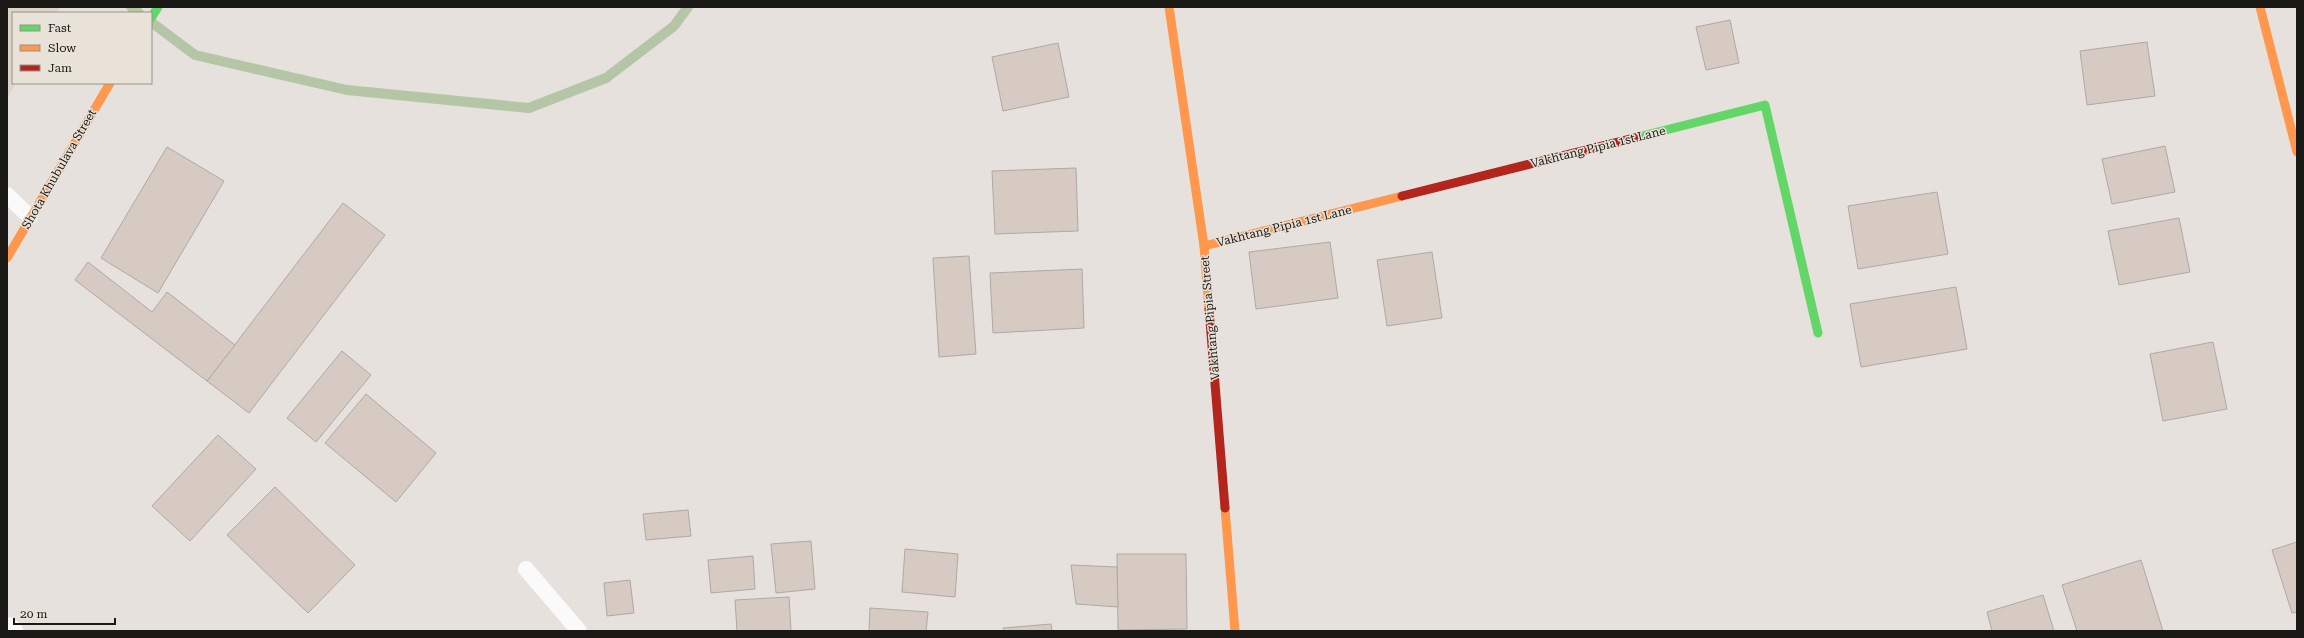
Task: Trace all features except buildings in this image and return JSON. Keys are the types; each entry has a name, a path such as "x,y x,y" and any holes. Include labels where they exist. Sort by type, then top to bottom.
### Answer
{"street":[{"path":"152,16 158,7"},
{"name":"Vakhtang Pipia Street","path":"1169,7 1204,246 1235,631"},
{"path":"2260,7 2297,152"},
{"name":"Shota Khubulava Street","path":"7,258 109,84"},
{"name":"Vakhtang Pipia 1st Lane","path":"1204,246 1765,105 1818,334"},
{"path":"7,628 12,631"}],"lane":[{"path":"7,195 30,217"},
{"path":"526,569 579,631"}],"shaded area":[{"path":"7,7 60,7 58,12 12,12 12,84 15,84 7,98"}],"waterway":[{"path":"131,7 138,12"},
{"path":"152,23 195,55 347,90 529,108 606,78 674,26 688,7"}],"traffic: fast":[{"path":"152,16 158,7"},
{"path":"1638,137 1765,105 1818,333"}],"traffic: slow":[{"path":"1169,7 1204,246 1209,309"},
{"path":"2260,7 2297,152"},
{"path":"7,258 109,84"},
{"path":"1204,246 1402,196"},
{"path":"1225,508 1235,631"}],"traffic: jam":[{"path":"1402,196 1638,137"},
{"path":"1209,309 1225,508"}]}
